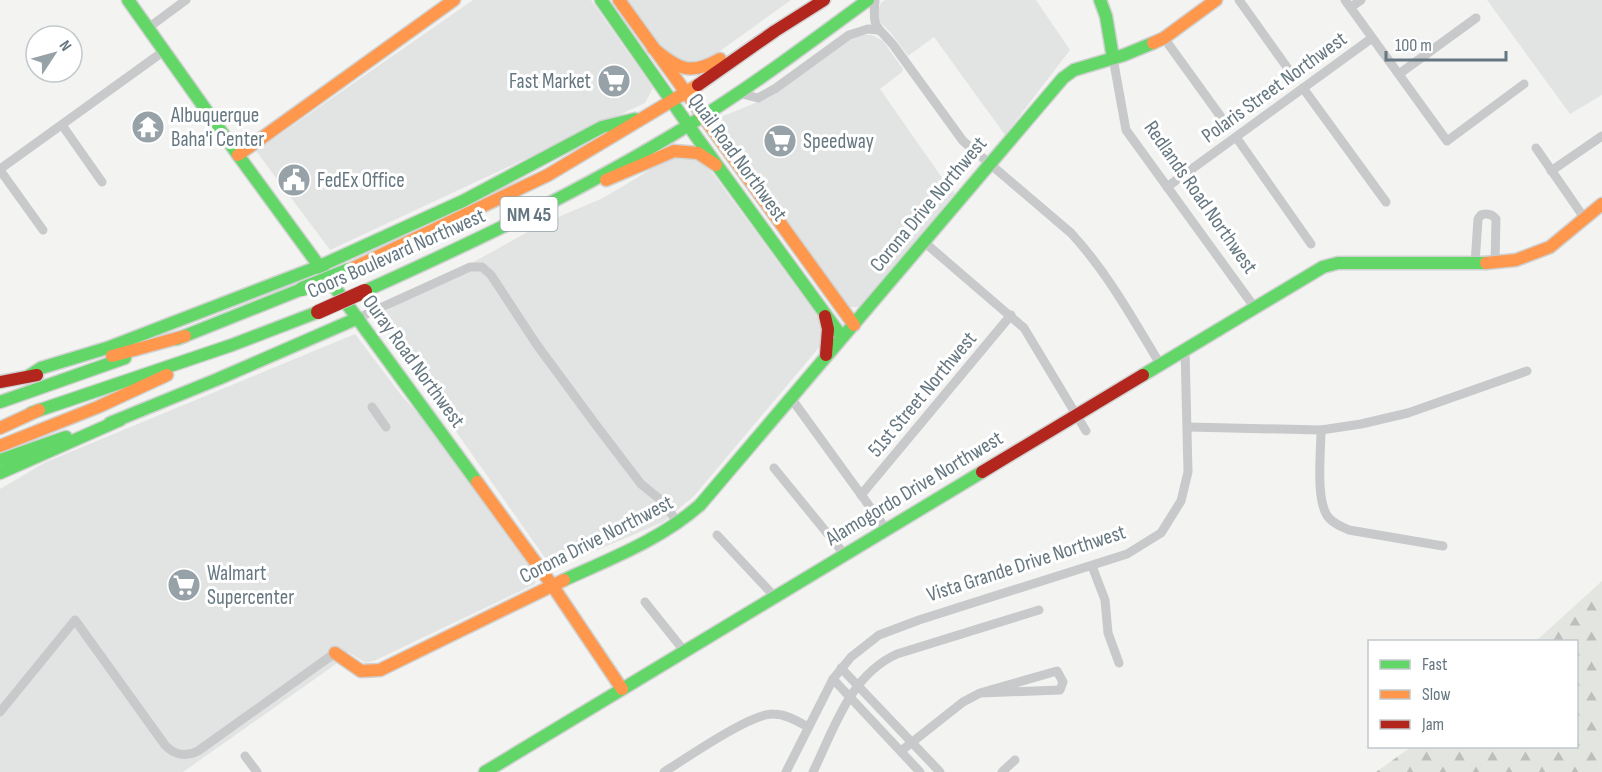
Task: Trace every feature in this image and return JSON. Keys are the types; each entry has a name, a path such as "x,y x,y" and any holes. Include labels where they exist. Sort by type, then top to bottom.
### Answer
{"main road":[{"name":"Ouray Road Northwest","path":"128,0 238,155 552,585 622,689"},
{"path":"238,155 454,0"},
{"name":"Quail Road Northwest","path":"601,0 688,126 842,337"},
{"name":"Quail Road Northwest","path":"619,0 854,325"},
{"name":"Coors Boulevard Northwest","path":"0,402 185,336 349,270 497,201 548,175 686,93 824,0"},
{"name":"Coors Boulevard Northwest","path":"0,422 232,345 318,312 478,241 688,126 868,0"},
{"name":"Redlands Road Northwest","path":"1100,0 1106,16 1113,58"},
{"name":"Corona Drive Northwest","path":"335,653 361,671 380,670 679,524 700,505 1063,78 1074,70 1164,38 1216,0"},
{"path":"654,48 671,64 681,69 695,71 708,66 755,36 775,31"},
{"path":"27,377 41,368 107,348 320,266 463,201 602,127 646,117"},
{"path":"567,194 625,173 674,151 698,153 716,165"},
{"path":"1475,264 1516,260 1540,252 1550,247 1602,204"},
{"path":"795,270 807,262"},
{"name":"Alamogordo Drive Northwest","path":"486,772 1323,267 1338,263 1475,264"},
{"path":"825,312 828,329 826,357"},
{"path":"0,473 358,318"},
{"path":"0,382 80,365 185,336"},
{"path":"0,446 98,407 232,345"},
{"path":"0,428 39,410"},
{"path":"0,460 120,420"}],"street":[{"path":"147,28 186,0"},
{"path":"875,0 873,21 878,30 886,36 963,141 1071,232 1120,298 1160,364"},
{"path":"1239,0 1289,70"},
{"path":"1361,0 1348,4 1447,141 1524,84"},
{"path":"1399,74 1476,18"},
{"path":"738,93 758,98 776,88 849,35 868,29 878,30"},
{"path":"1164,38 1221,117"},
{"name":"Polaris Street Northwest","path":"1167,187 1372,38"},
{"path":"43,230 0,170 164,51"},
{"name":"Redlands Road Northwest","path":"1113,58 1126,130 1255,308"},
{"path":"1303,88 1386,202"},
{"path":"62,125 102,182"},
{"path":"1551,171 1602,136"},
{"path":"1236,138 1311,244"},
{"path":"1536,148 1585,219"},
{"path":"1475,264 1478,219 1485,214 1493,215 1496,219 1495,263"},
{"path":"924,242 1024,328 1086,430"},
{"path":"358,318 470,267 482,267 491,275 537,345 641,484 662,501 679,524"},
{"name":"51st Street Northwest","path":"861,495 1011,315"},
{"name":"Vista Grande Drive Northwest","path":"786,772 833,679 860,649 889,630 1092,566 1138,549 1161,533 1181,501 1187,482 1188,427 1185,349"},
{"path":"1188,427 1321,430 1361,424 1408,413 1527,370"},
{"path":"791,398 886,529"},
{"path":"372,407 386,427"},
{"path":"1321,430 1322,500 1329,519 1349,530 1443,546"},
{"path":"774,468 845,555"},
{"path":"717,535 776,597"},
{"path":"1092,566 1105,600 1108,633 1119,663"},
{"path":"645,602 685,652"},
{"path":"813,772 850,695 885,660 897,654 1039,610"},
{"name":"Corona Drive Northwest","path":"0,712 75,620 165,745 169,750 182,755 198,751 335,653"},
{"path":"841,668 940,772"},
{"path":"901,751 955,707 980,693 1058,671 1063,682 1060,690 980,693"},
{"path":"833,679 917,771 925,757"},
{"path":"664,772 762,715 782,715 808,727"},
{"path":"245,756 257,772"},
{"path":"1002,772 1015,760"}],"shaded area":[{"path":"473,0 591,0 653,88 645,103 330,250 256,151"},
{"path":"628,0 791,0 713,56 685,63 663,50"},
{"path":"885,0 1036,0 1070,50 1005,135 934,37 908,56 879,21 877,13 881,3"},
{"path":"1487,0 1602,0 1602,95 1570,114"},
{"path":"872,35 883,41 903,69 880,89 955,193 866,301 859,307 847,307 814,263 776,204 723,136 718,122 723,116 768,98 848,39"},
{"path":"688,155 705,163 824,325 821,345 694,496 663,522 553,569 375,317 542,224 603,198 663,162"},
{"path":"355,334 402,396 424,420 536,574 535,584 376,660 366,663 348,652 336,664 183,772 0,772 0,489 46,462"}],"green space":[{"path":"1602,581 1602,772 1376,772 1410,748 1578,748 1578,640 1537,640"}],"traffic: fast":[{"path":"128,0 238,155 477,482"},
{"path":"601,0 698,139 842,337"},
{"path":"365,291 530,213 650,148 735,95 868,0"},
{"path":"1100,0 1106,16 1113,58"},
{"path":"564,580 652,538 700,505 1063,78 1074,70 1124,55 1153,43"},
{"path":"320,266 463,201 602,127 635,119"},
{"path":"1143,375 1323,267 1338,263 1486,263"},
{"path":"27,377 41,368 107,348 320,266"},
{"path":"302,289 349,270"},
{"path":"177,339 302,289"},
{"path":"31,413 232,345 318,312"},
{"path":"110,423 358,318"},
{"path":"0,402 125,358"},
{"path":"0,473 120,420"},
{"path":"0,460 66,437"},
{"path":"485,772 982,472"}],"traffic: slow":[{"path":"238,155 454,0"},
{"path":"619,0 854,325"},
{"path":"1153,43 1164,38 1216,0"},
{"path":"653,48 670,61 685,68 700,67 720,59"},
{"path":"349,270 548,175 698,85"},
{"path":"606,180 674,151 698,153 716,165"},
{"path":"1486,263 1516,260 1550,247 1602,204"},
{"path":"112,356 185,336"},
{"path":"0,446 98,407 167,375"},
{"path":"0,428 39,410"},
{"path":"477,482 552,585 622,689"},
{"path":"335,653 361,671 380,670 564,580"}],"traffic: jam":[{"path":"698,85 824,0"},
{"path":"318,312 365,291"},
{"path":"825,316 828,329 826,355"},
{"path":"0,382 37,375"},
{"path":"982,472 1143,375"}],"place":[{"name":"Fast Market","path":"614,81"},
{"name":"Albuquerque Baha'i Center","path":"148,127"},
{"name":"Speedway","path":"780,141"},
{"name":"FedEx Office","path":"294,180"},
{"name":"Walmart Supercenter","path":"184,585"}]}
